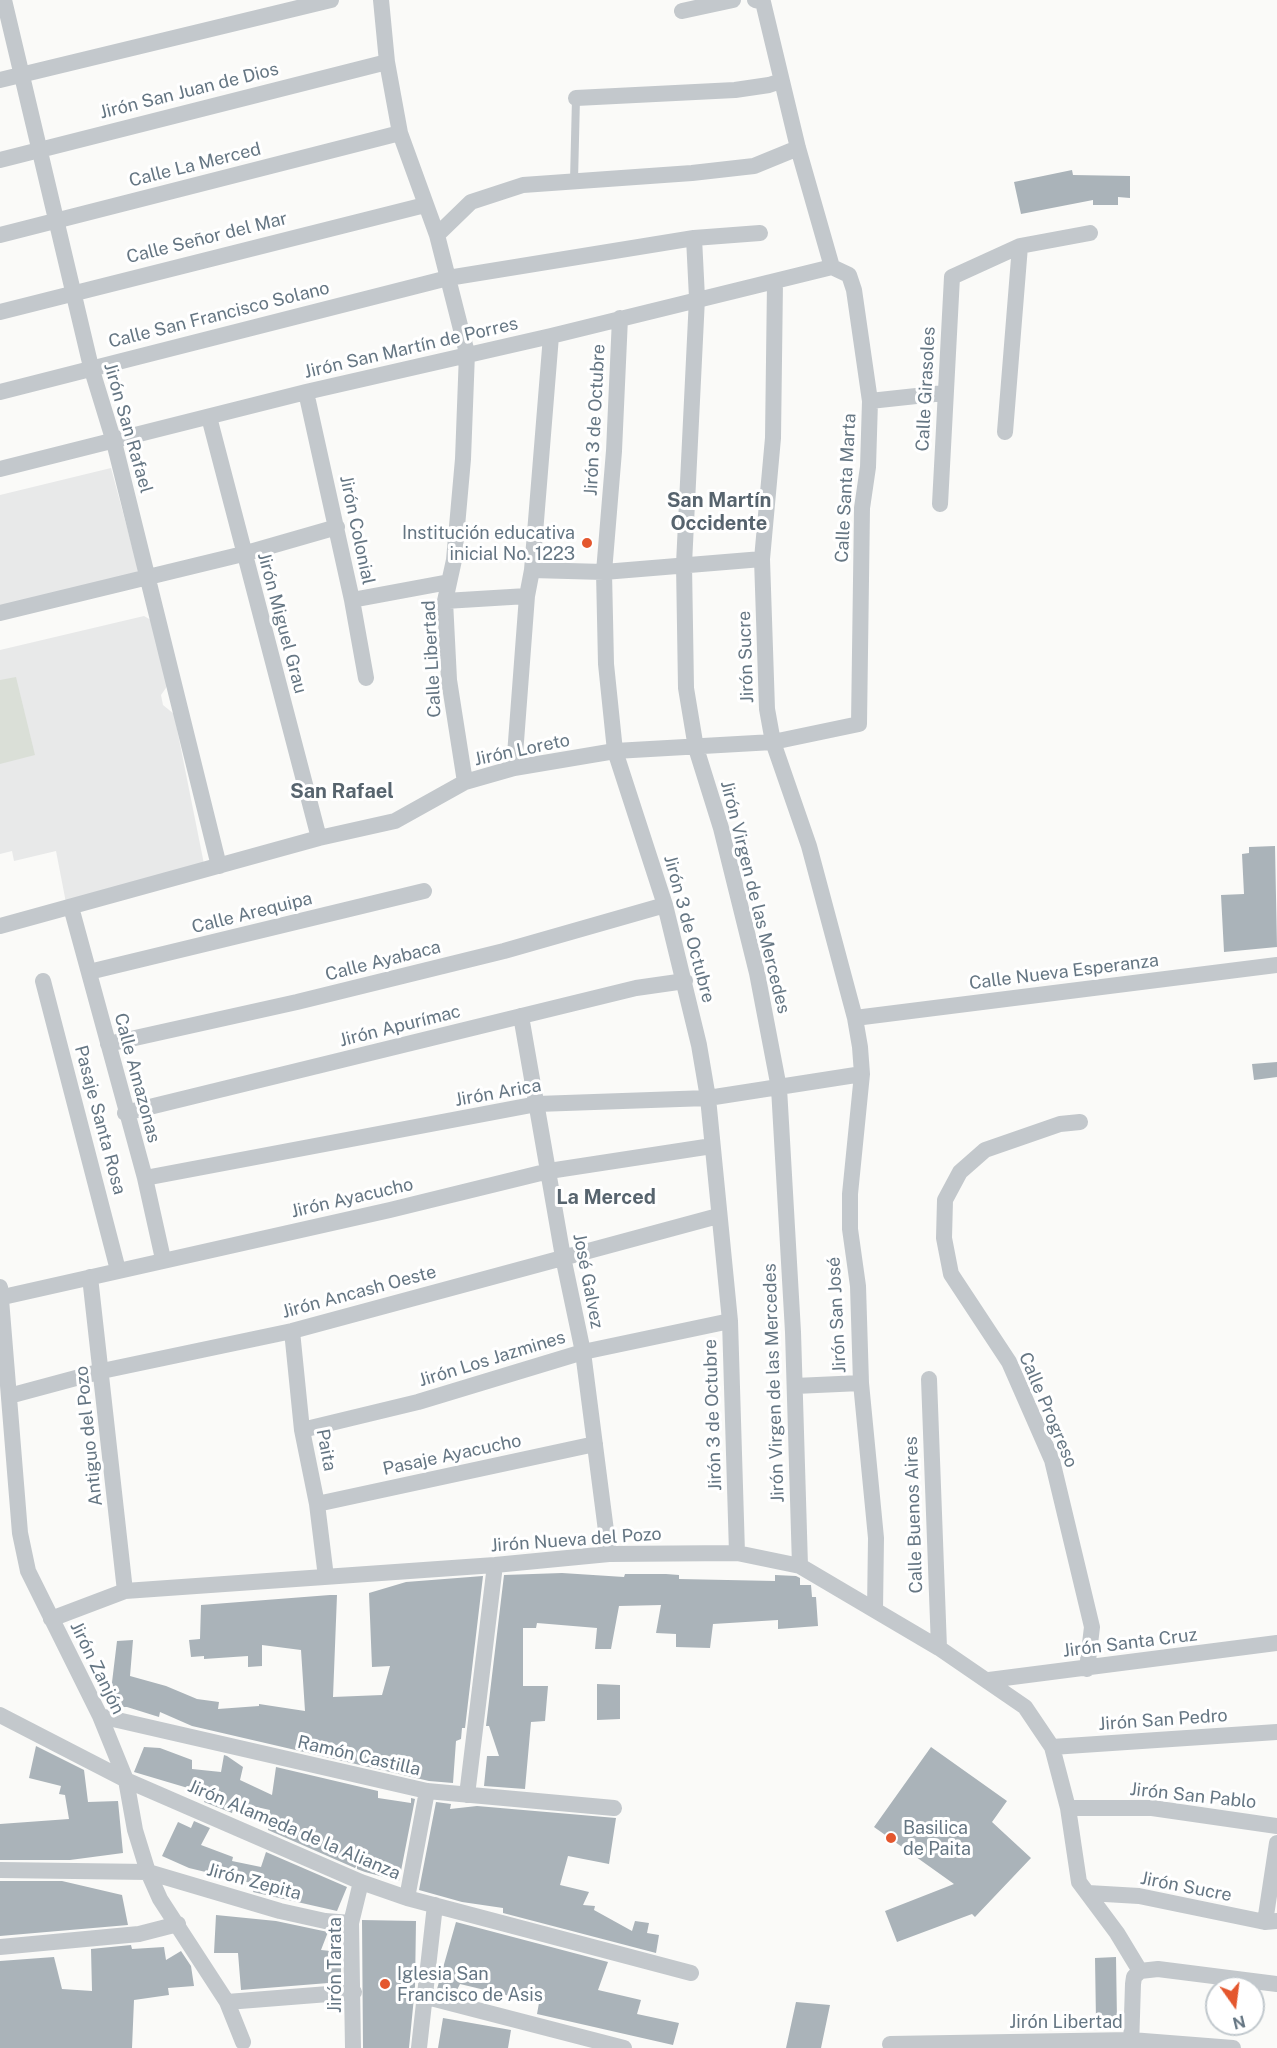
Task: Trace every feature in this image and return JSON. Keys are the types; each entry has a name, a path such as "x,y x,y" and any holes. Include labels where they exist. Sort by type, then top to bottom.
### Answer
{"street":[{"name":"Jirón San Rafael","path":"2,0 91,367 114,442 219,866"},
{"path":"0,80 331,0"},
{"name":"Calle Libertad","path":"381,0 387,62 400,133 424,205 437,235 467,353 463,459 454,561 445,601 449,680 465,782"},
{"path":"682,11 733,0"},
{"path":"755,0 764,2 798,148 832,267"},
{"name":"Jirón San Juan de Dios","path":"0,160 387,62"},
{"path":"576,98 735,90 781,81"},
{"name":"Calle La Merced","path":"0,235 400,133"},
{"path":"437,235 471,202 523,185 692,174 754,166 798,148"},
{"name":"Calle Señor del Mar","path":"0,312 424,205"},
{"name":"Calle San Francisco Solano","path":"0,392 448,278 694,238 760,233"},
{"path":"1005,432 1020,246 1090,233"},
{"name":"Jirón Virgen de las Mercedes","path":"694,238 696,298 684,564 686,688 696,748 721,828 744,921 779,1088 795,1386 800,1566"},
{"name":"Calle Girasoles","path":"940,504 944,393 952,277 1020,246"},
{"name":"Jirón San Martín de Porres","path":"0,469 306,392 467,353 551,336 696,298 775,282 832,267"},
{"name":"Calle Santa Marta","path":"832,267 849,275 854,290 870,401 868,467 862,508 859,724"},
{"name":"Jirón Sucre","path":"775,282 773,438 762,559 765,685 773,742 809,846 855,1018"},
{"name":"Jirón 3 de Octubre","path":"620,318 614,451 604,572 606,664 615,751 665,905 685,981 708,1098 730,1321 737,1553"},
{"path":"514,768 551,336"},
{"name":"Jirón Colonial","path":"306,392 337,527 366,678"},
{"path":"870,401 944,393"},
{"name":"Jirón Miguel Grau","path":"209,417 319,838"},
{"path":"0,613 243,554 337,527"},
{"path":"532,570 604,572 762,559"},
{"path":"352,600 449,582"},
{"path":"445,601 527,596"},
{"name":"Jirón Loreto","path":"0,926 319,838 395,821 465,782 514,768 615,751 773,742 859,724"},
{"name":"Calle Arequipa","path":"89,972 424,891"},
{"name":"Calle Ayabaca","path":"108,1044 297,1002 504,951 665,905"},
{"name":"Calle Amazonas","path":"71,907 125,1113 145,1178 163,1260"},
{"name":"Calle Nueva Esperanza","path":"855,1018 1277,965"},
{"name":"Pasaje Santa Rosa","path":"43,981 118,1270"},
{"name":"Jirón Apurímac","path":"125,1113 636,988 685,981"},
{"name":"José Galvez","path":"521,1016 562,1257 582,1352 609,1554"},
{"name":"Jirón San José","path":"855,1018 862,1074 850,1194 850,1229 861,1322 861,1383 876,1538 875,1610"},
{"name":"Jirón Arica","path":"145,1178 537,1104 708,1098 862,1074"},
{"name":"Calle Progreso","path":"1080,1122 1060,1124 985,1150 960,1172 945,1200 944,1238 951,1274 1009,1362 1052,1460 1092,1627 1087,1669"},
{"name":"Jirón Ayacucho","path":"1,1292 90,1277 390,1210 549,1171 712,1146"},
{"name":"Jirón Ancash Oeste","path":"9,1396 102,1371 292,1331 718,1216"},
{"name":"Antiguo del Pozo","path":"90,1277 125,1591"},
{"name":"Jirón Zanjón","path":"1,1292 4,1377 9,1396 22,1549 28,1571 100,1716 126,1780 135,1830 148,1872 160,1899 226,2002 243,2042"},
{"name":"Jirón Los Jazmines","path":"302,1430 418,1402 582,1352 730,1321"},
{"name":"Paita","path":"292,1331 302,1430 317,1504 326,1577"},
{"name":"Calle Buenos Aires","path":"929,1379 939,1648"},
{"path":"795,1386 861,1383"},
{"name":"Pasaje Ayacucho","path":"317,1504 595,1444"},
{"name":"Jirón Nueva del Pozo","path":"51,1619 125,1591 495,1565 609,1554 737,1553 800,1566 939,1648 989,1680 1025,1707 1052,1747 1068,1808 1077,1876 1117,1933 1140,1971"},
{"path":"467,1795 495,1565"},
{"name":"Jirón Santa Cruz","path":"989,1680 1277,1643"},
{"name":"Jirón Alameda de la Alianza","path":"0,1715 126,1780 361,1882 407,1898 691,1973"},
{"name":"Ramón Castilla","path":"100,1716 427,1791 614,1808"},
{"name":"Jirón San Pedro","path":"1052,1747 1277,1732"},
{"path":"407,1898 427,1791"},
{"name":"Jirón San Pablo","path":"1068,1808 1152,1808 1277,1826"},
{"path":"1271,1921 1277,1843"},
{"name":"Jirón Zepita","path":"0,1870 148,1872 280,1911 326,1921 351,1923"},
{"name":"Jirón Tarata","path":"353,2048 354,1992 351,1923 361,1882"},
{"name":"Jirón Sucre","path":"1088,1893 1138,1896 1271,1921"},
{"path":"419,2048 423,1996 435,1905"},
{"path":"0,1947 139,1934 178,1924"},
{"path":"1131,2044 1133,1984 1134,1977 1140,1971 1158,1969 1277,1984"},
{"path":"226,2002 354,1992"},
{"path":"423,1996 624,2048"},
{"name":"Jirón Libertad","path":"892,2045 1131,2044 1233,2048"}],"lane":[{"path":"574,181 576,98"}],"shaded area":[{"path":"111,468 140,576 0,609 0,495"},
{"path":"144,616 151,620 168,685 161,695 163,705 174,714 205,869 67,908 56,851 14,861 12,851 0,854 0,650"},
{"path":"16,677 35,755 0,764 0,680"}],"building":[{"path":"1072,170 1073,175 1130,176 1130,198 1118,197 1118,205 1093,205 1093,200 1021,214 1014,182"},
{"path":"1275,846 1277,947 1224,952 1221,895 1244,894 1242,854 1249,853 1249,847"},
{"path":"1277,1062 1277,1077 1254,1080 1252,1064"},
{"path":"562,1573 624,1577 625,1574 666,1574 679,1575 679,1579 775,1581 775,1575 796,1576 800,1578 800,1585 811,1585 812,1597 816,1597 818,1626 778,1629 778,1620 713,1624 710,1648 676,1647 676,1634 656,1633 661,1605 619,1606 611,1649 595,1649 597,1628 537,1623 536,1628 523,1628 523,1686 548,1686 545,1721 531,1722 525,1789 484,1786 487,1756 499,1756 489,1726 486,1726 504,1575"},
{"path":"483,1576 465,1728 462,1728 461,1739 456,1741 453,1783 429,1781 192,1726 160,1712 159,1717 127,1707 109,1707 117,1641 133,1640 130,1676 166,1686 197,1699 219,1702 218,1709 259,1706 259,1704 305,1711 301,1650 262,1645 262,1666 248,1667 248,1656 204,1659 204,1656 191,1657 189,1640 200,1639 201,1605 330,1595 337,1595 333,1697 382,1695 390,1666 372,1667 369,1593 406,1582"},
{"path":"597,1684 620,1685 620,1719 597,1720"},
{"path":"36,1746 84,1770 88,1802 118,1801 123,1853 70,1860 0,1860 0,1824 69,1819 65,1795 59,1794 61,1786 29,1778"},
{"path":"144,1747 160,1748 192,1760 192,1769 221,1772 224,1755 227,1756 243,1767 240,1780 272,1795 276,1767 378,1791 378,1798 411,1803 411,1798 415,1799 399,1881 357,1869 357,1865 355,1868 268,1830 270,1810 234,1802 232,1813 204,1802 208,1794 134,1772"},
{"path":"931,1747 1007,1801 992,1822 1031,1858 975,1917 972,1914 897,1942 885,1911 954,1884 874,1827"},
{"path":"436,1802 451,1804 450,1809 477,1806 616,1818 609,1864 568,1856 560,1885 589,1892 583,1905 595,1906 594,1910 632,1931 635,1921 649,1923 647,1933 659,1935 656,1953 503,1913 503,1908 462,1902 419,1890"},
{"path":"194,1821 210,1828 201,1845 233,1857 232,1861 261,1867 266,1852 347,1887 337,1911 253,1892 255,1884 189,1868 162,1856 178,1822 191,1828"},
{"path":"0,1881 62,1881 122,1895 128,1925 0,1936"},
{"path":"216,1915 276,1921 328,1932 321,1950 341,1952 341,1982 241,1990 238,1953 214,1953"},
{"name":"Iglesia San Francisco de Asis","path":"362,1920 416,1921 415,1987 409,2048 363,2048"},
{"path":"456,1922 608,1962 598,1990 641,2000 637,2014 679,2023 673,2045 537,2014 539,2003 460,1984 455,1994 437,1989"},
{"path":"131,1945 132,1949 164,1947 166,1960 181,1951 191,1966 194,1986 168,1988 169,1995 134,2000 132,2048 0,2048 0,1961 54,1957 62,1989 92,1991 91,1949"},
{"path":"1116,1957 1117,2021 1096,2021 1095,1958"},
{"path":"796,2002 830,2005 821,2048 786,2048"},
{"path":"443,2018 511,2030 508,2048 438,2048"}],"place":[{"name":"Institución educativa inicial No. 1223","path":"587,543"},
{"name":"Basilica de Paita","path":"891,1838"},
{"name":"Iglesia San Francisco de Asis","path":"385,1984"}],"district":[{"name":"San Martín Occidente","path":"719,512"},
{"name":"San Rafael","path":"342,792"},
{"name":"La Merced","path":"606,1198"}]}
